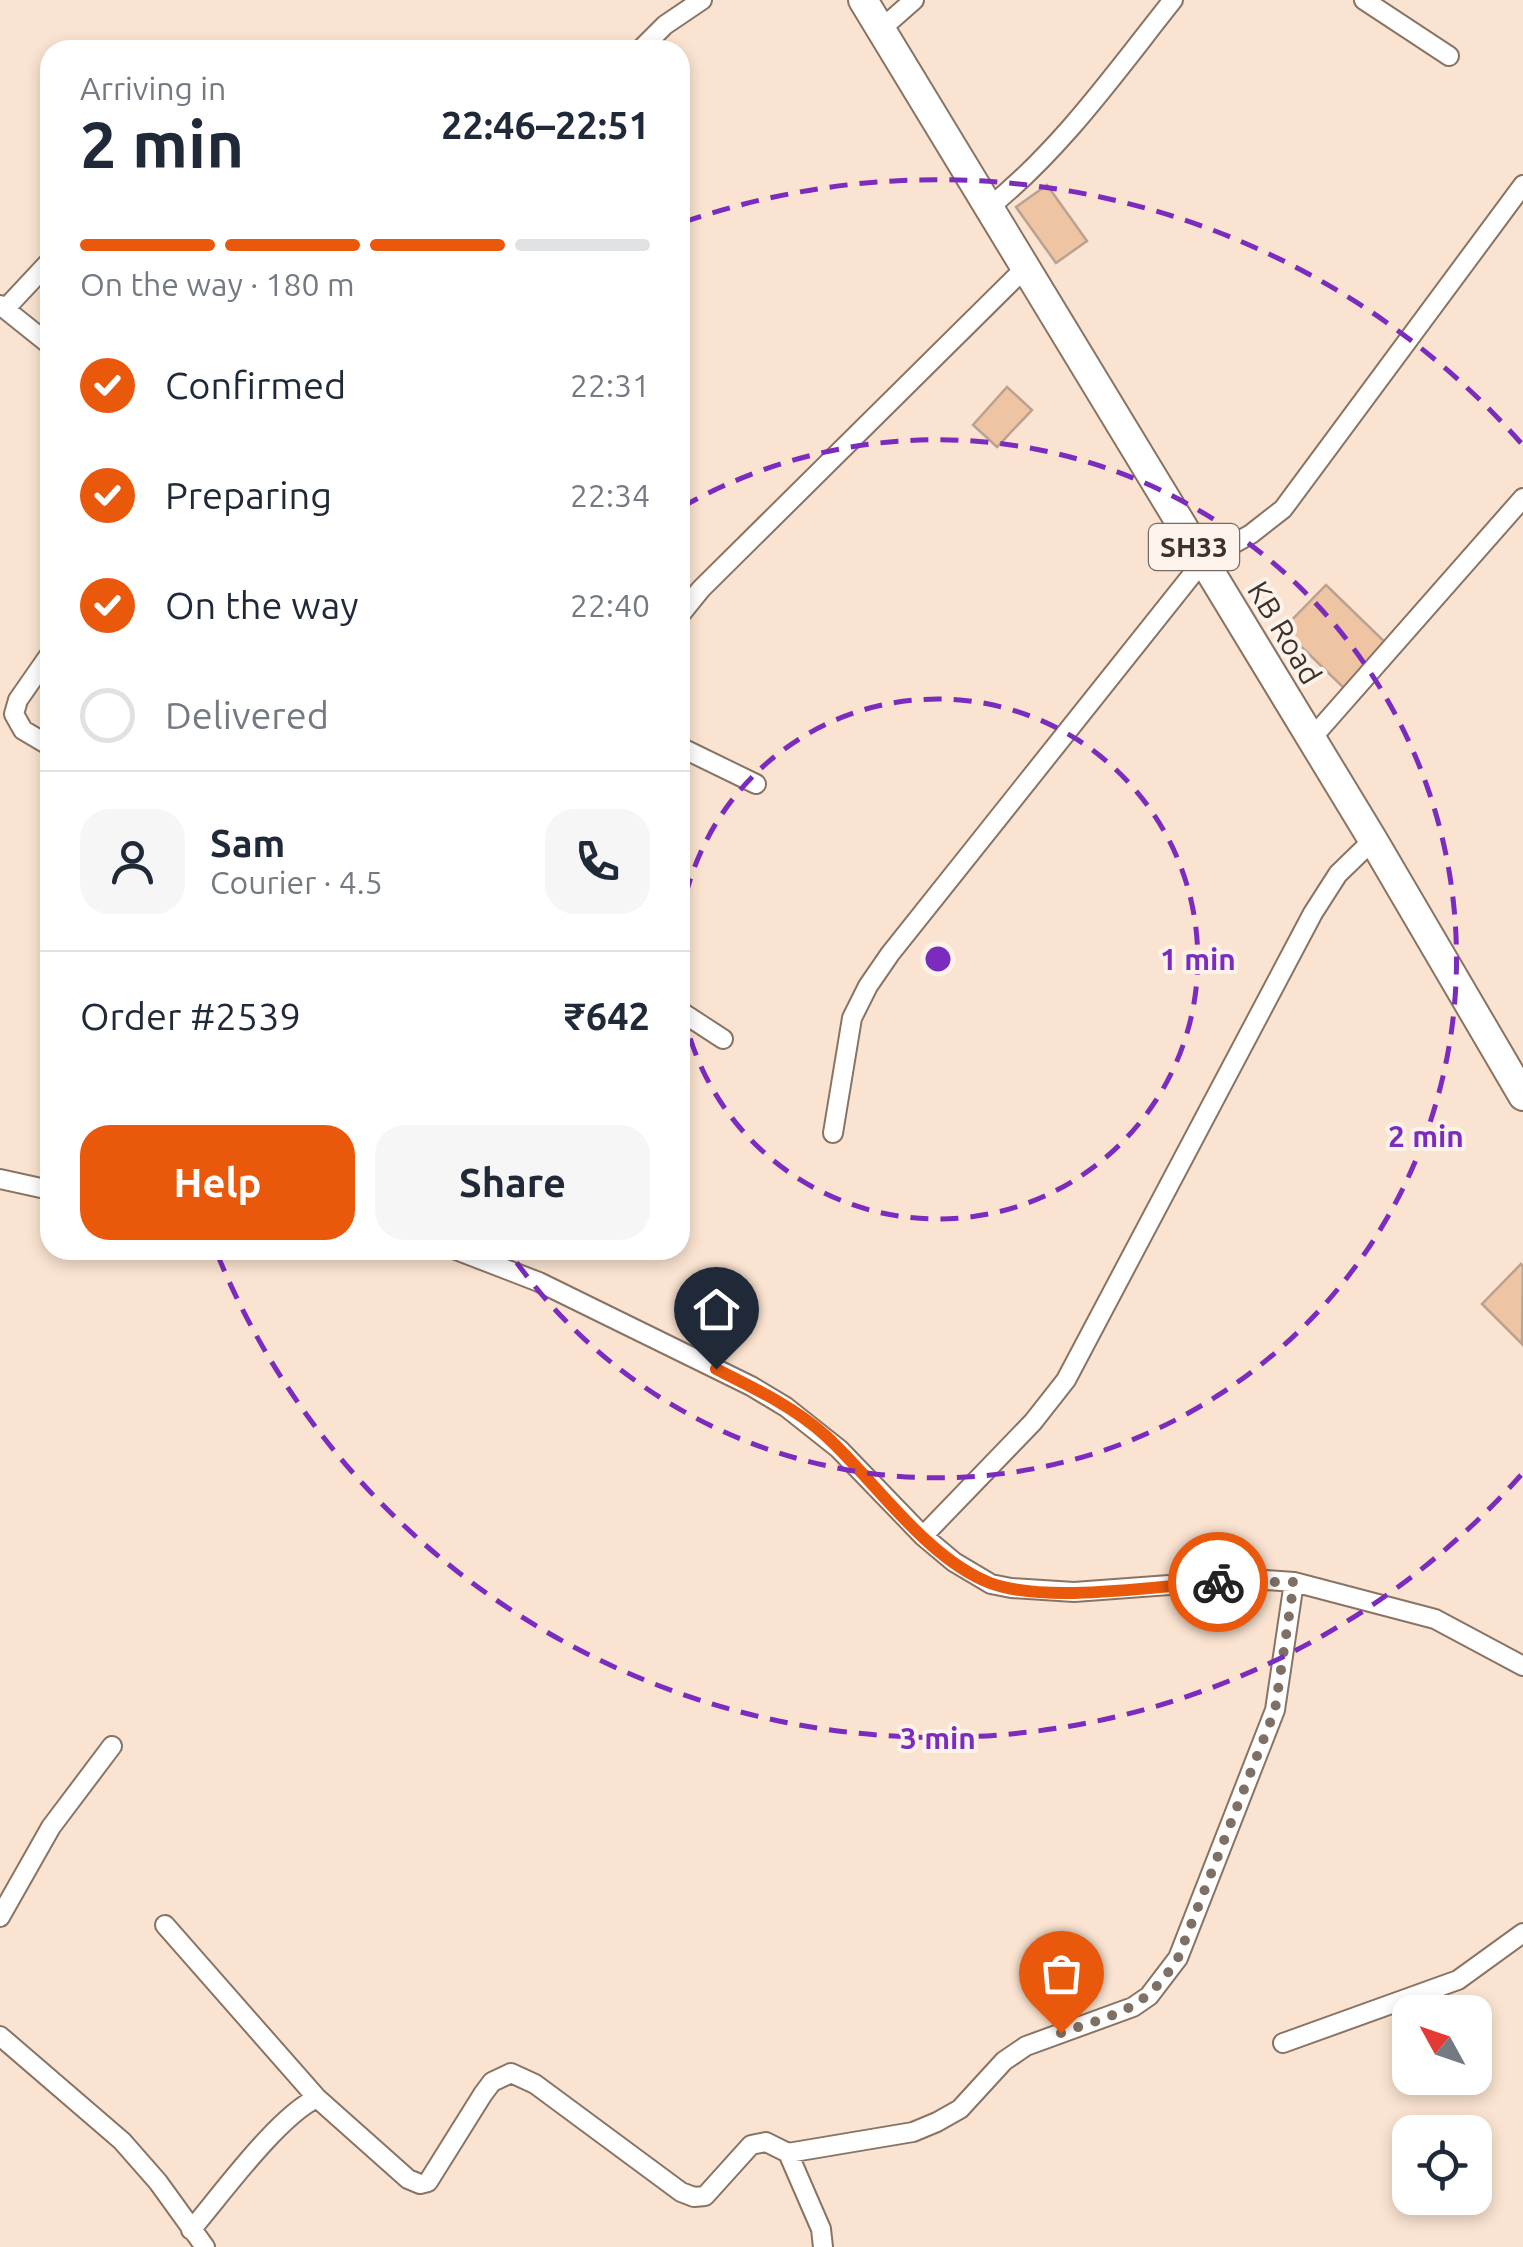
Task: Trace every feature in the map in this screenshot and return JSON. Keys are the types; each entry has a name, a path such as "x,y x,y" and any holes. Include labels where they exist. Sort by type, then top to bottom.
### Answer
{"main road":[{"name":"KB Road","path":"863,0 1373,840 1523,1096"}],"street":[{"path":"650,40 702,0"},
{"path":"880,30 914,0"},
{"path":"987,208 1053,149 1173,0"},
{"path":"1364,0 1449,56"},
{"path":"833,1133 848,1032 868,986 1203,561 1251,534 1282,510 1523,184"},
{"path":"690,602 1026,267"},
{"path":"40,271 3,307 40,337"},
{"path":"1311,739 1523,498"},
{"path":"40,668 18,700 14,714 22,730 40,740"},
{"path":"690,752 756,784"},
{"path":"923,1536 1033,1422 1066,1380 1313,913 1338,874 1373,840"},
{"path":"690,1018 723,1039"},
{"path":"0,1179 40,1188"},
{"path":"482,1260 539,1282 786,1406 839,1448 923,1536 971,1574 1010,1588 1074,1592 1251,1580 1294,1582 1408,1610 1523,1666"},
{"path":"166,1925 317,2098 408,2179 420,2184 428,2182 492,2082 510,2073 535,2084 682,2192 705,2196 751,2145 766,2142 788,2153 913,2132 938,2122 960,2109 1004,2061 1026,2046 1132,2007 1157,1987 1178,1958 1275,1710 1294,1582"},
{"path":"0,1918 51,1826 112,1746"},
{"path":"1283,2043 1458,1980 1523,1933"},
{"path":"0,2036 122,2141 158,2182 205,2247"},
{"path":"191,2230 294,2111 317,2098"},
{"path":"788,2153 821,2230 822,2247"}],"building":[{"path":"1047,185 1087,241 1056,263 1016,207"},
{"path":"1007,387 1032,410 997,447 973,425"},
{"path":"1326,585 1389,646 1346,690 1283,629"},
{"path":"1521,1264 1523,1267 1522,1344 1482,1304"}],"way so far":[{"path":"1061,2033 1132,2007 1165,1978 1178,1958 1275,1710 1294,1582 1218,1582"}],"route":[{"path":"716,1369 786,1406 822,1433 923,1536 971,1574 992,1584 1074,1592 1218,1582"}]}
